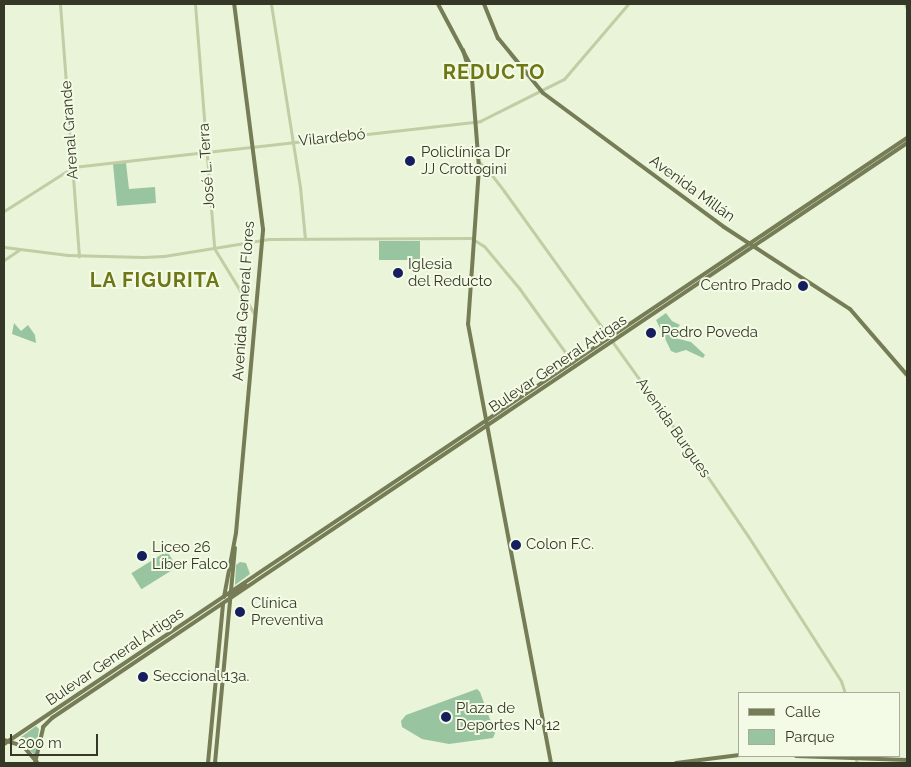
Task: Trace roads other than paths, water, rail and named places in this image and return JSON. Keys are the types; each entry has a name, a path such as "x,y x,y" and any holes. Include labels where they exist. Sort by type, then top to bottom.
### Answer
{"main road":[{"name":"Avenida General Flores","path":"215,763 262,239 234,4"},
{"path":"438,4 470,62 479,168 468,324 551,763"},
{"name":"Avenida Millán","path":"484,4 498,38 540,90 751,246 850,309 907,375"},
{"name":"Bulevar General Artigas","path":"751,246 907,138"},
{"name":"Bulevar General Artigas","path":"37,762 46,723 204,617 255,575 907,143"},
{"name":"Bulevar General Artigas","path":"4,744 231,595 486,423"},
{"name":"Avenida General Flores","path":"208,763 223,600 235,541"},
{"path":"4,740 26,748 37,762"},
{"path":"676,763 738,756"},
{"path":"845,757 907,760"}],"street":[{"name":"Arenal Grande","path":"60,4 79,256"},
{"name":"José L. Terra","path":"195,4 214,248 256,316"},
{"path":"271,4 305,239"},
{"name":"Vilardebó","path":"4,211 73,167 475,123 564,79 628,4"},
{"path":"904,4 907,8"},
{"name":"Avenida Burgues","path":"479,162 488,170 680,436 748,536 841,681 846,692"},
{"path":"479,168 488,170"},
{"path":"4,247 79,256 164,256 262,239 474,240 484,246 519,288 574,365"},
{"path":"4,260 20,249"}],"place":[{"name":"Policlínica Dr JJ Crottogini","path":"410,161"},
{"name":"Iglesia del Reducto","path":"398,273"},
{"name":"Centro Prado","path":"803,286"},
{"name":"Pedro Poveda","path":"651,333"},
{"name":"Colon F.C.","path":"516,545"},
{"name":"Liceo 26 Líber Falco","path":"142,556"},
{"name":"Clínica Preventiva","path":"240,612"},
{"name":"Seccional 13a.","path":"143,677"},
{"name":"Plaza de Deportes Nº 12","path":"446,717"}],"district":[{"name":"REDUCTO","path":"494,72"},
{"name":"LA FIGURITA","path":"155,280"}]}
